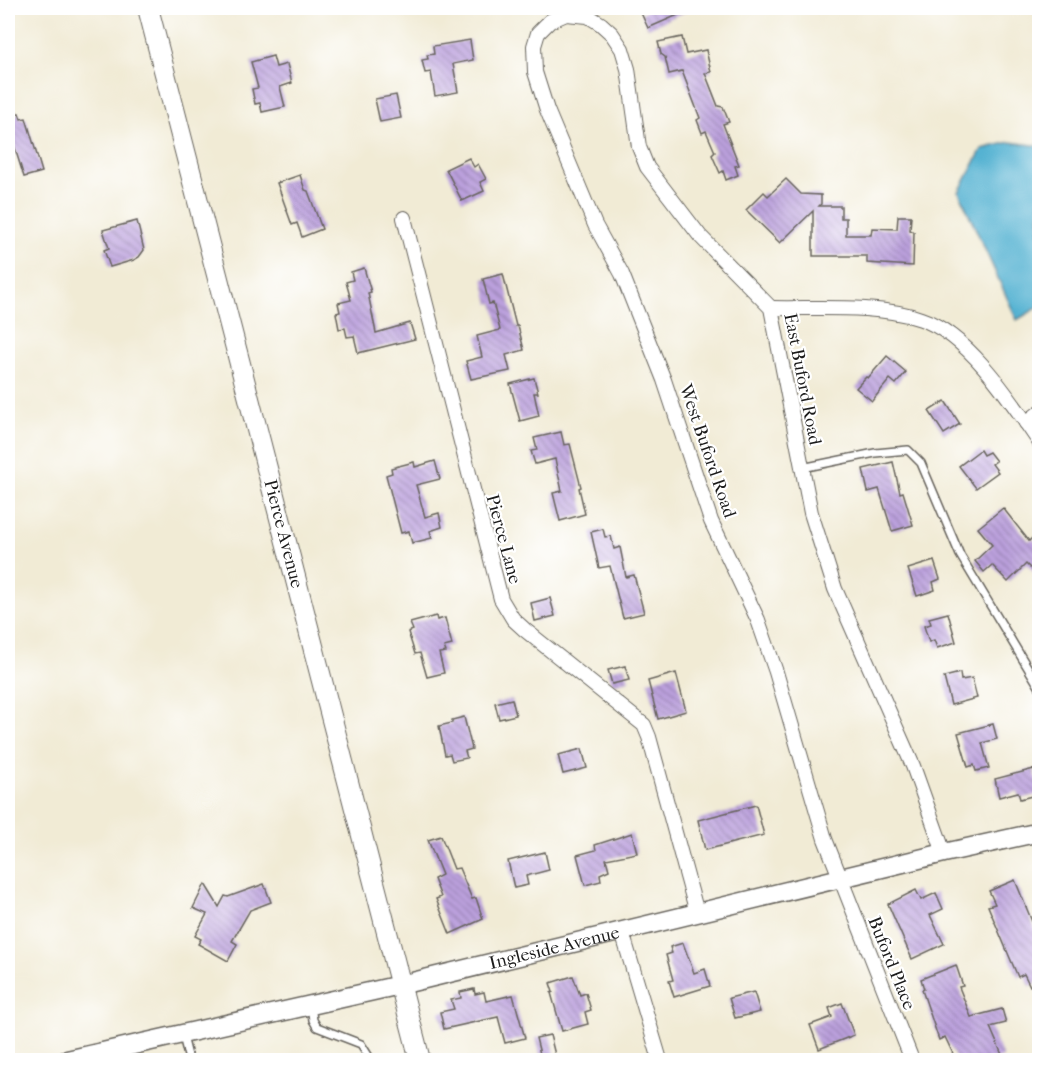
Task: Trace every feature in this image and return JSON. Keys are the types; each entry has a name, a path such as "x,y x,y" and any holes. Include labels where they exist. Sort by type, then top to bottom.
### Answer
{"main road":[{"name":"Pierce Avenue","path":"148,8 420,1060"}],"street":[{"name":"East Buford Road","path":"536,41 538,33 550,21 566,14 588,16 612,34 622,49 628,69 639,147 647,167 700,236 771,308 811,513 835,589 913,766 944,853"},
{"name":"West Buford Road","path":"536,41 534,46 535,72 547,110 595,225 631,294 664,380 711,521 758,620 839,878"},
{"name":"Pierce Lane","path":"404,218 501,599 513,619 525,630 644,725 697,912"},
{"path":"771,308 873,310 921,318 945,330 969,350 1040,443"},
{"path":"1026,423 1040,412"},
{"name":"Ingleside Avenue","path":"67,1060 400,985 839,878 1040,832"},
{"name":"Buford Place","path":"839,878 912,1060"},
{"path":"622,932 660,1060"}],"lane":[{"path":"802,468 875,453 908,450 921,463 960,555 1040,688"},
{"path":"311,1004 313,1020 317,1027 361,1044 371,1060"},
{"path":"182,1034 189,1060"}],"water":[{"path":"1010,142 1040,146 1039,307 1017,320 959,192 982,149"}],"building":[{"path":"654,8 694,8 648,28 641,13"},
{"path":"682,37 686,54 706,50 711,72 705,73 718,106 723,107 729,122 723,124 739,165 735,166 738,175 726,180 723,171 720,173 712,155 715,152 706,131 702,133 697,120 700,118 682,71 669,74 665,57 661,54 658,42"},
{"path":"470,40 473,60 453,64 458,92 435,96 431,72 425,73 422,60 428,59 427,55 434,54 433,46"},
{"path":"273,56 276,67 287,64 292,83 280,87 285,107 262,112 260,103 255,104 252,89 258,88 251,62"},
{"path":"396,95 401,118 380,122 375,99"},
{"path":"19,113 21,119 26,118 42,172 24,177 8,126 8,116"},
{"path":"469,158 474,167 478,164 486,179 480,182 484,191 462,201 446,169"},
{"path":"300,175 322,229 302,237 297,223 292,225 277,183"},
{"path":"786,179 801,194 821,195 819,206 841,206 841,218 846,218 846,235 871,235 872,228 897,229 898,216 911,216 910,230 914,232 913,266 867,263 867,256 813,256 813,211 780,243 746,210 764,192 768,196"},
{"path":"137,221 144,250 134,260 110,267 104,250 109,248 103,230"},
{"path":"364,268 371,292 368,293 376,333 410,323 415,339 358,353 354,336 347,337 345,328 339,329 336,313 340,312 338,303 351,300 346,282 353,280 351,272"},
{"path":"503,274 524,350 506,355 510,371 471,379 466,361 482,357 477,336 500,330 493,303 489,304 483,279"},
{"path":"887,356 906,372 896,384 890,379 872,401 856,388"},
{"path":"534,378 538,393 534,393 539,416 520,421 510,384"},
{"path":"945,401 960,424 944,434 929,411"},
{"path":"561,432 564,445 570,444 585,514 560,521 553,493 562,491 555,459 535,464 531,451 537,450 534,438"},
{"path":"980,450 983,455 989,452 996,461 992,464 998,472 976,488 959,466"},
{"path":"435,461 440,479 416,485 425,517 439,513 442,527 430,531 432,538 412,543 409,531 401,533 386,475 392,473 391,468 414,462 415,467"},
{"path":"893,462 900,493 903,492 913,525 892,531 879,489 868,492 863,469"},
{"path":"1003,508 1029,541 1032,538 1040,546 1040,578 1026,564 1008,582 992,565 984,572 975,561 992,545 978,528"},
{"path":"603,529 605,537 611,536 614,549 620,547 626,577 634,575 644,613 623,618 610,566 599,568 591,532"},
{"path":"934,561 940,579 933,582 935,590 917,596 908,569"},
{"path":"550,598 555,616 535,621 531,603"},
{"path":"948,613 956,642 937,648 934,640 929,642 924,626 931,624 929,618"},
{"path":"436,616 437,620 445,618 452,645 444,647 446,652 439,653 444,673 427,677 420,653 415,654 408,632 413,630 410,623"},
{"path":"625,666 629,680 612,684 608,670"},
{"path":"676,673 686,711 658,719 648,681"},
{"path":"960,673 961,680 972,678 977,698 951,705 944,677"},
{"path":"512,699 516,715 499,719 495,703"},
{"path":"464,717 472,749 465,751 467,758 452,761 450,754 445,755 439,726"},
{"path":"993,724 997,739 982,743 989,768 976,771 974,765 968,767 958,733"},
{"path":"582,749 587,768 563,774 558,755"},
{"path":"1034,769 1040,794 1020,799 1018,792 999,797 995,779"},
{"path":"756,805 764,835 705,850 698,820"},
{"path":"632,833 637,853 606,859 609,870 600,874 601,881 585,885 577,855 596,850 595,845"},
{"path":"441,836 454,869 459,868 472,899 476,898 483,919 450,934 436,899 441,897 434,879 442,875 428,840"},
{"path":"545,852 549,870 526,876 528,885 514,888 508,861"},
{"path":"1015,880 1040,941 1040,982 1030,986 1024,974 1018,977 988,906 995,904 989,891"},
{"path":"205,884 219,907 225,896 228,897 264,884 271,902 250,910 232,941 237,944 228,961 198,944 201,939 195,936 207,914 193,908"},
{"path":"916,890 921,900 936,893 943,909 930,915 944,944 912,959 888,904"},
{"path":"683,943 694,973 705,969 710,986 674,997 669,981 673,980 666,955 672,953 670,947"},
{"path":"956,965 963,986 959,987 971,1017 1002,1009 1006,1023 990,1027 1003,1057 996,1060 956,1060 945,1037 939,1040 922,990 924,989 921,979"},
{"path":"573,976 580,995 586,993 591,1010 585,1012 588,1024 562,1031 550,983"},
{"path":"474,989 475,994 484,992 486,1001 513,995 525,1038 505,1043 498,1017 444,1029 440,1012 454,1009 451,1000 461,998 460,992"},
{"path":"754,992 760,1012 735,1018 729,998"},
{"path":"842,1003 854,1035 819,1049 810,1025 832,1017 829,1008"},
{"path":"550,1035 555,1055 541,1058 536,1038"}]}
